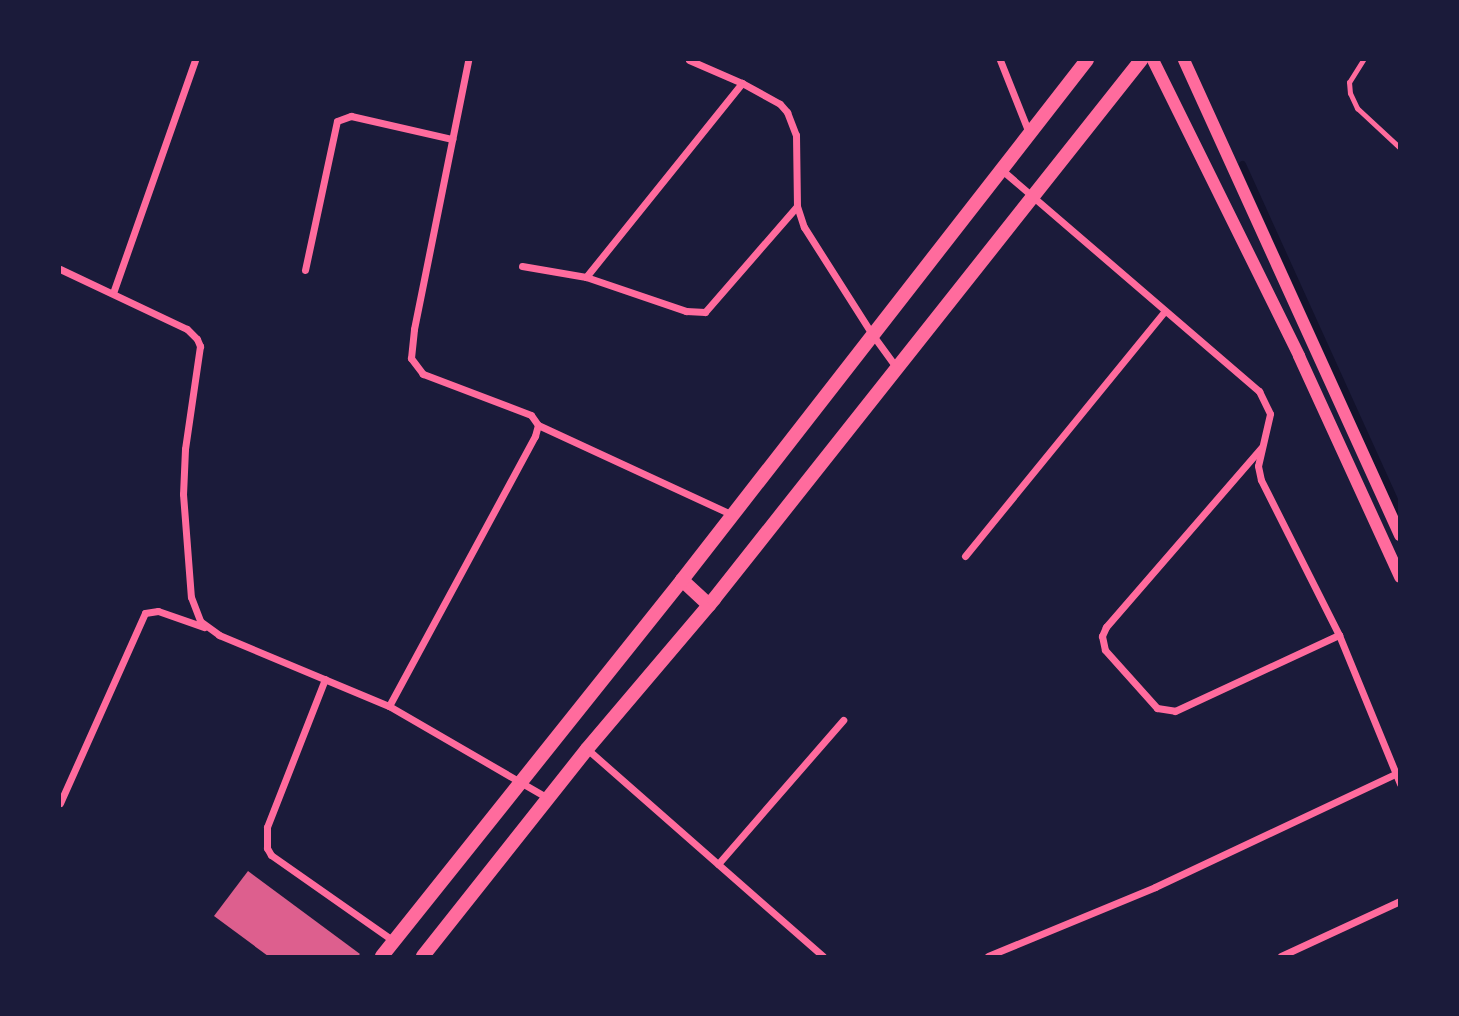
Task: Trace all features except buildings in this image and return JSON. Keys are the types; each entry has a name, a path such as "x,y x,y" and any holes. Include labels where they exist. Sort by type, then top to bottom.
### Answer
{"main road":[{"path":"382,957 682,580 1087,60"},
{"path":"423,957 587,749 709,605 1141,60"},
{"path":"682,580 709,605"}],"street":[{"path":"113,293 195,60"},
{"path":"468,60 414,329 411,358 423,374 531,415 538,425 733,515"},
{"path":"689,60 742,83 780,104 792,122 796,135 797,206 811,242 896,367"},
{"path":"1000,60 1030,134"},
{"path":"1153,60 1299,356 1399,577"},
{"path":"1185,60 1399,535"},
{"path":"586,277 742,83"},
{"path":"305,270 337,121 351,116 452,139"},
{"path":"1003,171 1259,391 1270,414 1258,466 1261,480 1339,635 1399,784"},
{"path":"522,266 586,277 687,311 705,312 797,206"},
{"path":"60,271 187,329 200,346 185,449 183,494 191,597 194,611 208,628"},
{"path":"965,556 1166,311"},
{"path":"390,706 535,436 538,425"},
{"path":"1262,446 1106,627 1103,644 1109,656 1157,708 1175,711 1339,635"},
{"path":"60,803 145,613 158,611 208,628 390,706 548,798"},
{"path":"326,679 267,827 267,848 271,855 395,941"},
{"path":"719,864 843,720"},
{"path":"587,749 823,957"},
{"path":"988,957 1154,887 1395,774"},
{"path":"1281,957 1399,901"}],"lane":[{"path":"1363,60 1349,82 1350,93 1357,108 1399,148"}],"waterway":[{"path":"1242,164 1400,513"}]}
